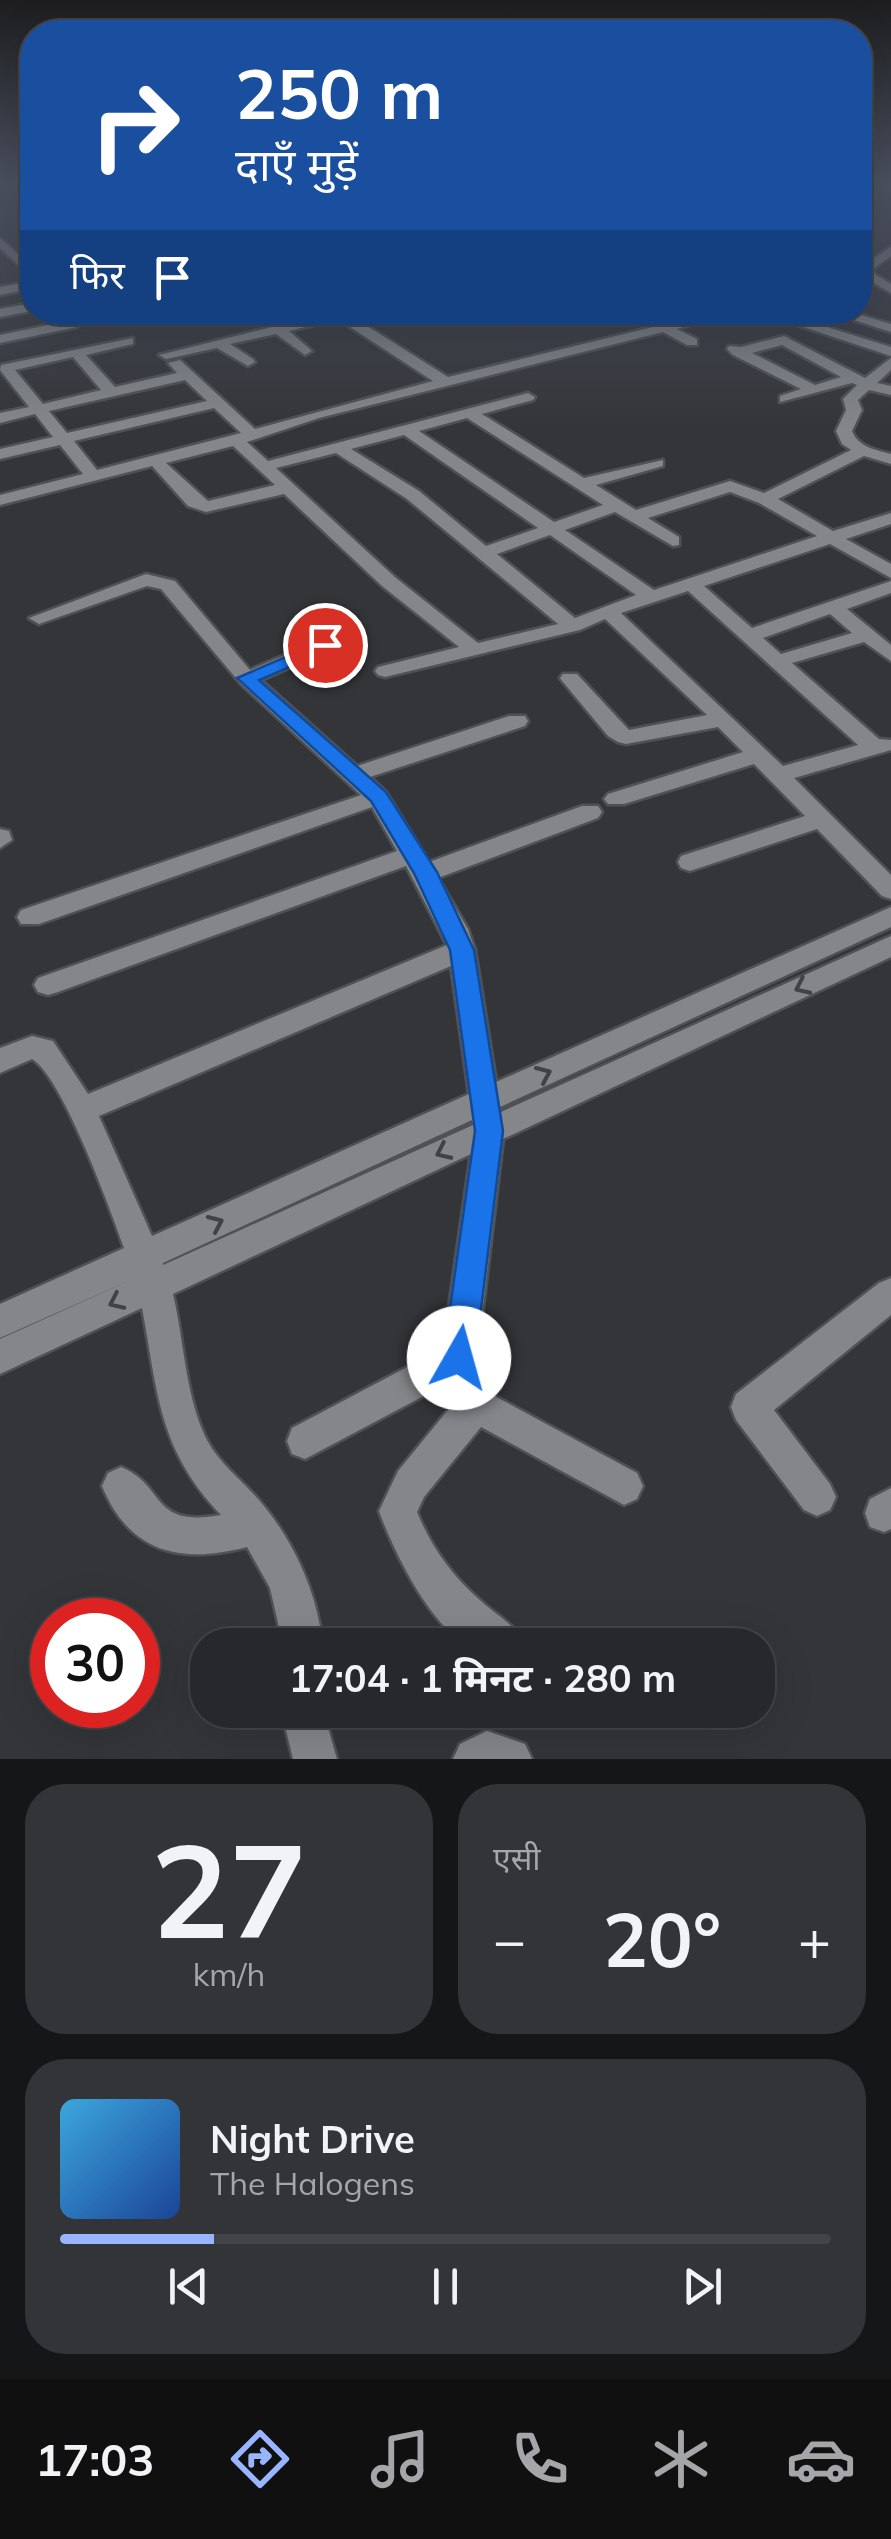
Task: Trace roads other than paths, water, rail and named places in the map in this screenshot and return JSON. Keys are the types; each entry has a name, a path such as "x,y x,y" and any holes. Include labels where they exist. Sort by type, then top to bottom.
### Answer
{"street":[{"path":"21,363 0,338 67,325"},
{"path":"73,325 96,348"},
{"path":"297,325 162,352 217,402 263,467 389,582 475,650"},
{"path":"356,325 444,382"},
{"path":"659,325 692,342"},
{"path":"0,500 676,325"},
{"path":"805,325 891,352"},
{"path":"278,330 305,351"},
{"path":"814,390 733,349 784,340 861,381 891,391"},
{"path":"94,477 6,368 128,341"},
{"path":"219,343 248,362"},
{"path":"76,352 112,392"},
{"path":"785,399 861,381 891,362"},
{"path":"0,418 187,374"},
{"path":"861,381 852,395 854,410 844,431 848,441 864,451 891,459"},
{"path":"0,385 17,382"},
{"path":"398,394 437,421"},
{"path":"263,467 528,397"},
{"path":"0,454 217,402"},
{"path":"468,412 673,540"},
{"path":"406,430 650,596"},
{"path":"338,447 413,495 573,626"},
{"path":"765,499 864,451"},
{"path":"156,461 194,502 206,507 286,488"},
{"path":"584,483 657,463"},
{"path":"636,516 730,486 765,499 891,572"},
{"path":"486,552 619,505"},
{"path":"384,671 573,626 650,596 891,518"},
{"path":"39,618 146,580 162,581 246,678 378,796 420,863 462,950 487,1116 459,1358 476,1405 624,1486"},
{"path":"690,583 778,662 883,745"},
{"path":"749,636 891,587"},
{"path":"832,606 891,655"},
{"path":"608,611 723,719 891,890"},
{"path":"778,662 867,635"},
{"path":"246,678 325,645"},
{"path":"570,678 616,731 626,737 639,738 723,719"},
{"path":"357,774 518,722"},
{"path":"778,775 883,745"},
{"path":"616,798 759,756"},
{"path":"30,917 378,796"},
{"path":"48,985 420,863 590,812"},
{"path":"690,862 822,819"},
{"path":"487,1116 891,916"},
{"path":"0,1322 149,1270 487,1116 891,946"},
{"path":"82,1110 216,1050 304,1018 462,950"},
{"path":"2,1056 28,1048 43,1050 52,1057 82,1110 149,1270 188,1439 201,1469 256,1526 294,1592 299,1628"},
{"path":"0,1357 149,1270"},
{"path":"817,1497 749,1406 891,1294"},
{"path":"305,1441 459,1358"},
{"path":"476,1405 411,1484 398,1511 408,1541 450,1604 482,1628"},
{"path":"120,1486 140,1516 165,1533 190,1540 256,1526"},
{"path":"307,1728 315,1759"},
{"path":"475,1759 487,1753 510,1759"}]}
